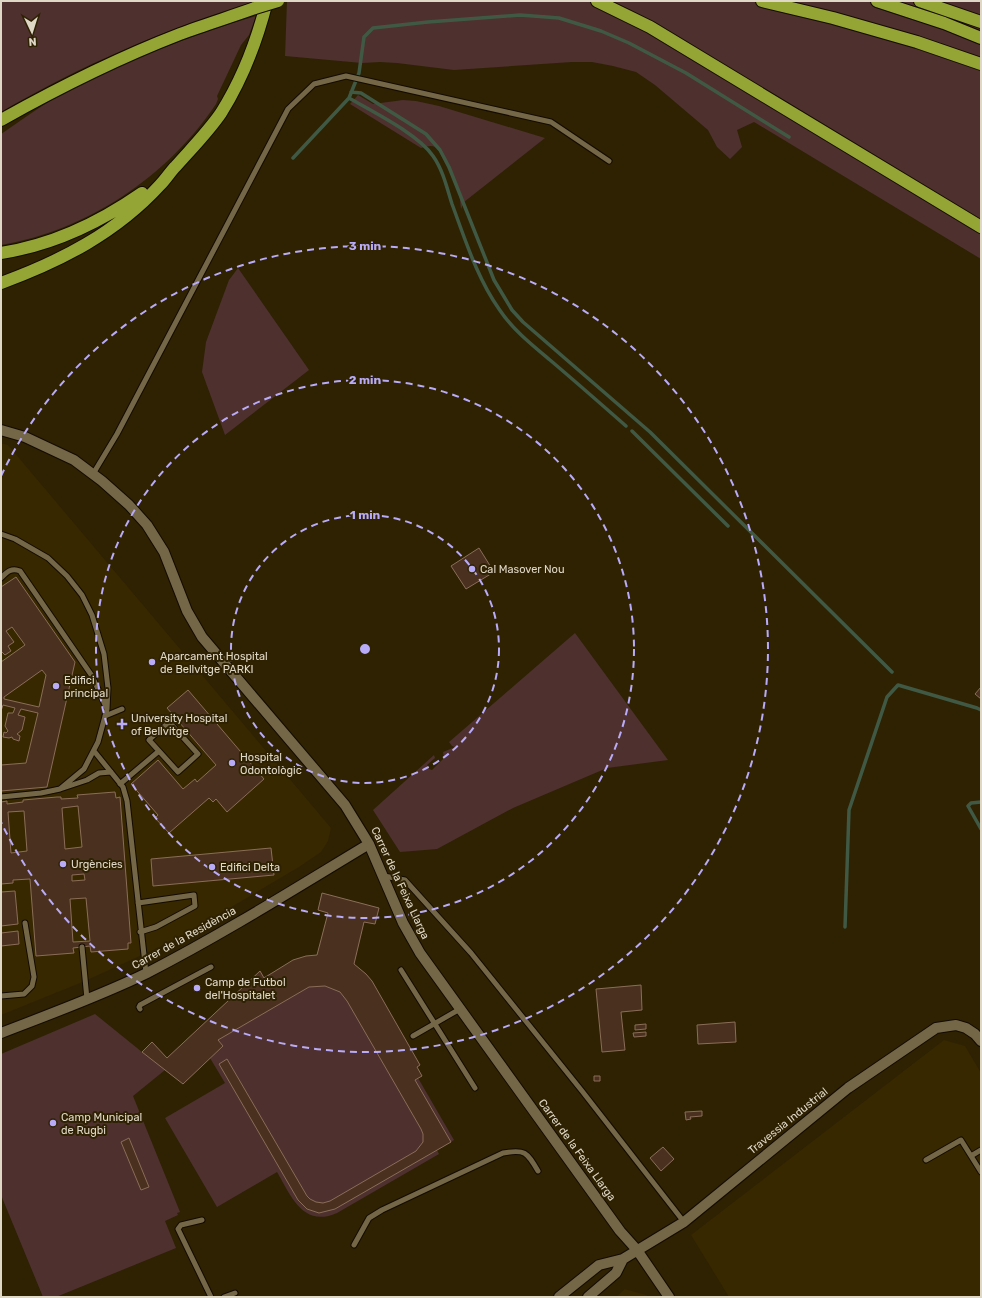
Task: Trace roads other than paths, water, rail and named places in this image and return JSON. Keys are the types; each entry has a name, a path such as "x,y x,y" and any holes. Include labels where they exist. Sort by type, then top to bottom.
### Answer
{"highway":[{"path":"1,282 36,270 99,236 144,200 160,185 208,129 232,93 248,61 258,36 268,1"},
{"path":"1,120 32,102 105,66 179,34 278,1"},
{"path":"597,1 650,27 981,227"},
{"path":"762,1 833,18 917,42 981,64"},
{"path":"876,1 944,23 981,38"},
{"path":"920,1 981,22"},
{"path":"1,253 29,248 94,223 140,195 176,166"}],"street":[{"name":"Carrer de la Feixa Llarga","path":"1,430 25,437 74,460 117,494 147,525 164,552 187,611 202,637 328,784 345,806 369,844 410,936 460,1009 620,1231 637,1250 669,1297"},
{"name":"Carrer de la Residència","path":"1,1033 87,999 146,973 198,946 369,844"},
{"name":"Travessia Industrial","path":"559,1297 599,1265 623,1259 684,1222 848,1088 936,1028 956,1025 966,1028 978,1037"},
{"name":"Travessia Industrial","path":"588,1297 616,1273 623,1259"}],"lane":[{"path":"93,474 117,434 288,109 314,84 346,76 551,122 610,161"},
{"path":"1,534 15,539 48,558 67,576 82,595 92,614 104,654 108,688 107,710 94,751 84,769 60,789"},
{"path":"1,578 8,571 16,569 20,571 92,676 107,710"},
{"path":"105,716 122,709"},
{"path":"168,722 198,754 178,772 159,751 149,740 168,722"},
{"path":"94,751 123,787 127,801 140,932 146,973"},
{"path":"120,784 159,751"},
{"path":"1,797 41,793 60,789 87,780 99,773 111,772"},
{"path":"384,876 404,880 471,953 582,1091 684,1222"},
{"path":"138,903 194,895 195,906 156,927 140,932"},
{"path":"1,996 24,994 32,986 34,977 25,922"},
{"path":"82,947 87,999"},
{"path":"140,1009 140,1005 211,967"},
{"path":"401,970 475,1088"},
{"path":"413,1036 460,1009"},
{"path":"926,1160 961,1140 981,1172"},
{"path":"354,1245 369,1218 382,1210 503,1153 517,1150 523,1152 532,1160 538,1171"},
{"path":"971,1156 981,1150"},
{"path":"202,1220 181,1225 178,1229 211,1297"},
{"path":"224,1297 234,1293"}],"waterway":[{"path":"293,158 349,98 359,73 364,37 373,28 520,15 559,18 601,31 629,43 686,73 789,137"},
{"path":"351,92 361,93 426,134 440,150 449,167 494,280 512,310 523,322 650,432 892,672"},
{"path":"349,98 406,132 417,140 433,156 442,173 472,258 491,297 504,316 529,343 626,426"},
{"path":"632,431 728,526"},
{"path":"845,927 849,810 887,697 898,685 981,710"},
{"path":"981,802 971,803 968,806 981,829"}],"place":[{"name":"Cal Masover Nou","path":"472,569"},
{"name":"Aparcament Hospital de Bellvitge PARKI","path":"152,662"},
{"name":"Edifici principal","path":"56,686"},
{"name":"University Hospital of Bellvitge","path":"122,724"},
{"name":"Hospital Odontològic","path":"232,763"},
{"name":"Urgències","path":"63,864"},
{"name":"Edifici Delta","path":"212,867"},
{"name":"Camp de Futbol del'Hospitalet","path":"197,988"},
{"name":"Camp Municipal de Rugbi","path":"53,1123"}]}
